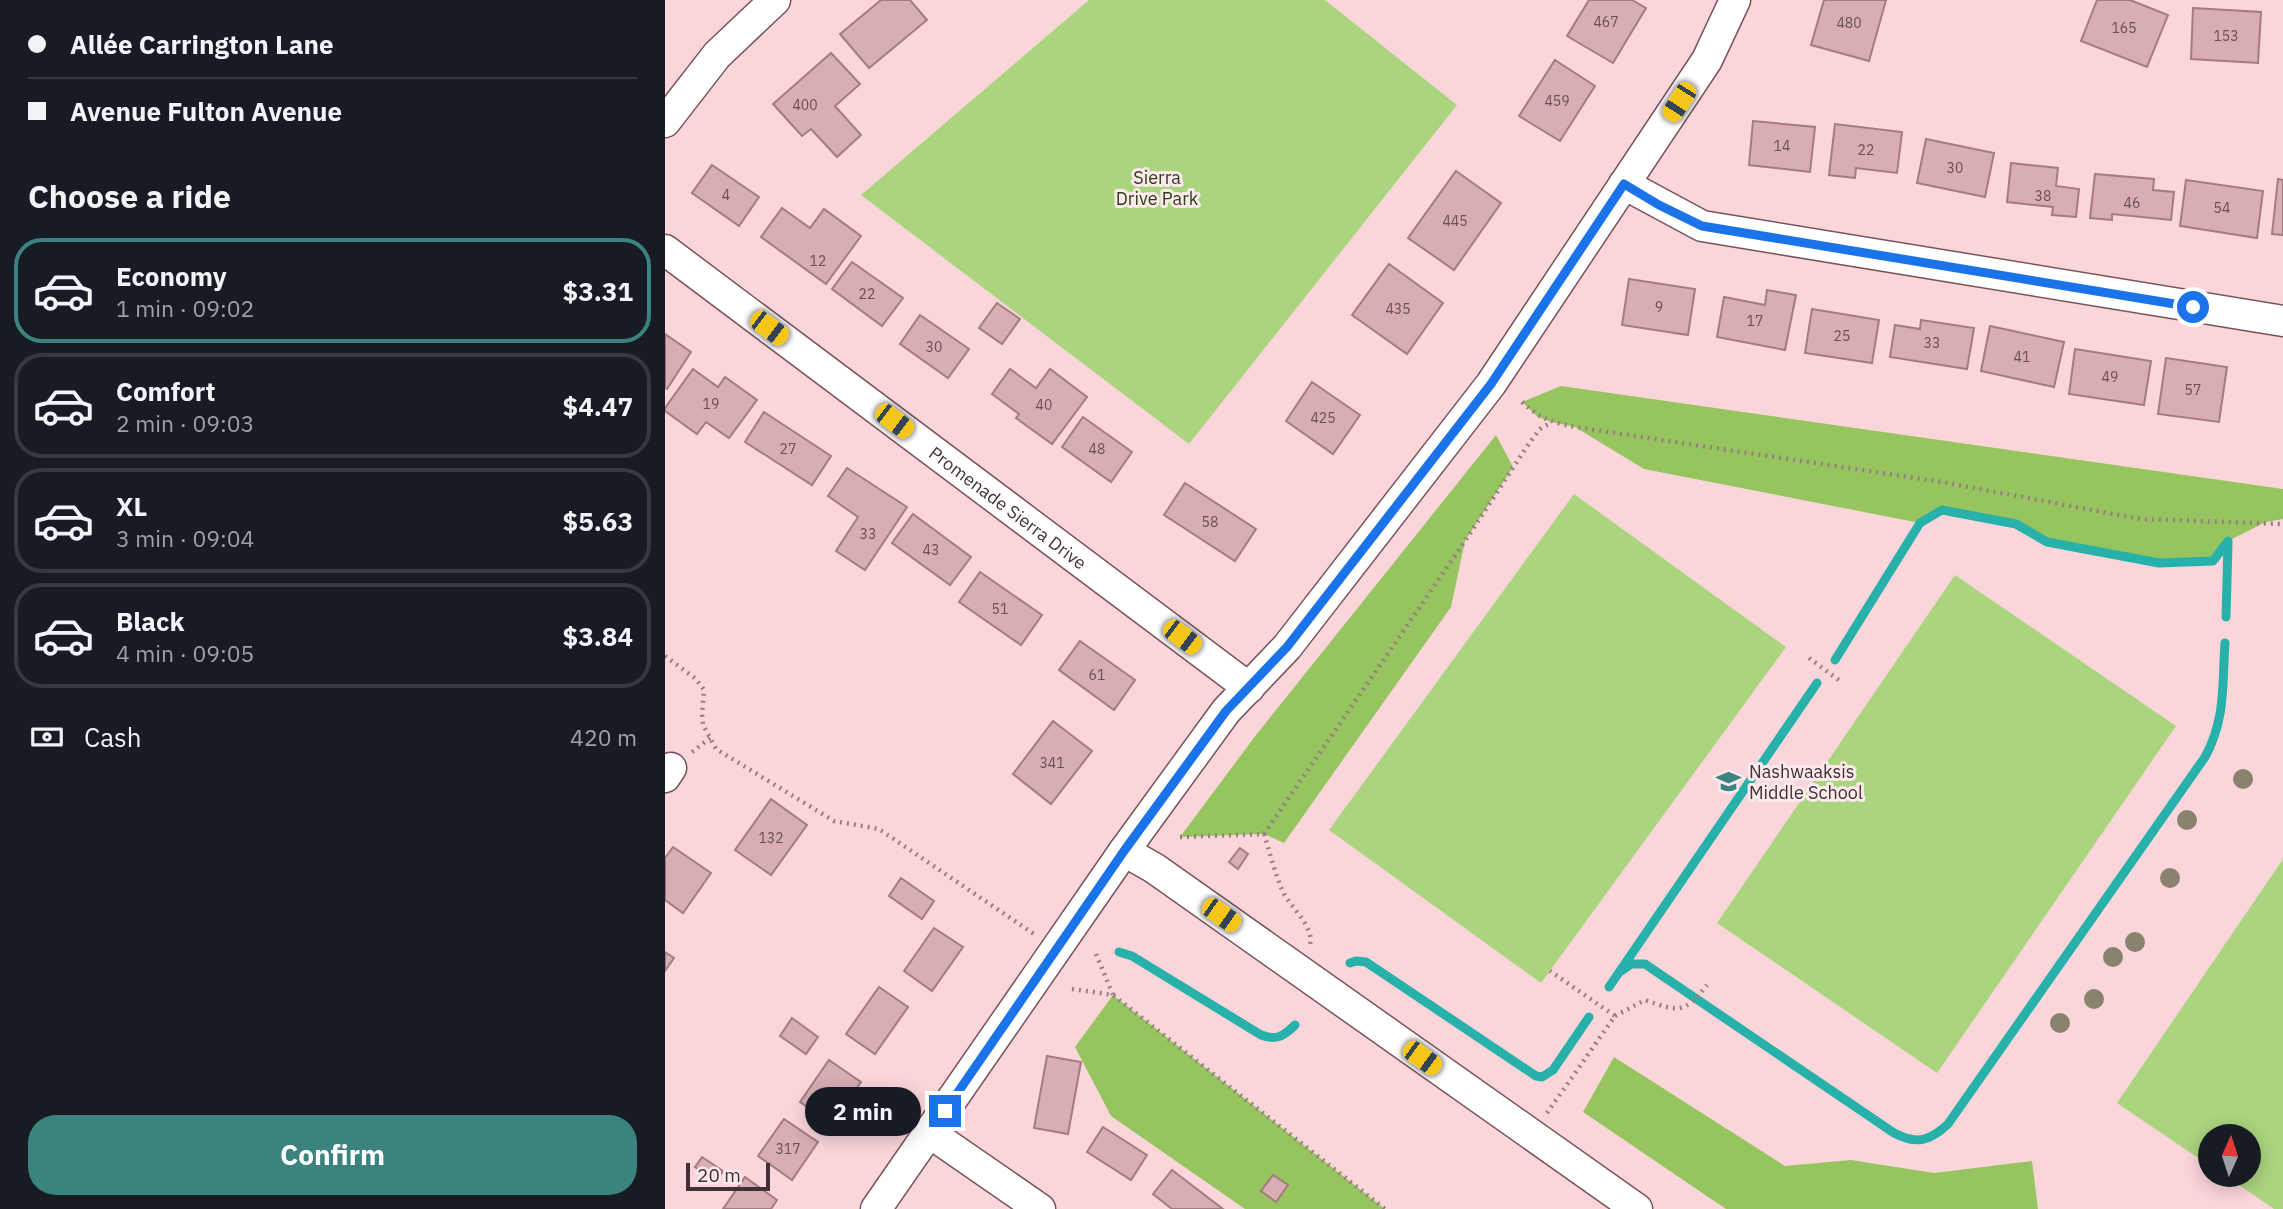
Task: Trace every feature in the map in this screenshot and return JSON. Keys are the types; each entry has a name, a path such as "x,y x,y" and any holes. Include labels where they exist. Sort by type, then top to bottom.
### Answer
{"street":[{"path":"665,122 717,55 775,0"},
{"path":"876,1209 1124,851 1226,711 1287,647 1491,384 1707,60 1735,0"},
{"path":"1624,184 1702,226 2283,321"},
{"name":"Promenade Sierra Drive","path":"665,250 1249,688"},
{"path":"1124,851 1154,868 1637,1209"},
{"path":"930,1133 1040,1209"}],"path":[{"path":"1522,402 1538,417 1551,422 1942,482 2141,519 2283,524"},
{"path":"1263,834 1530,442 1540,429 1551,422"},
{"path":"665,656 696,679 704,690 703,725 716,749 834,821 879,829 1039,937"},
{"path":"1809,658 1840,681"},
{"path":"1180,837 1263,834"},
{"path":"1263,834 1284,893 1309,931 1311,940 1307,953"},
{"path":"1095,954 1114,995 1385,1209"},
{"path":"1551,971 1615,1016"},
{"path":"1541,1122 1615,1016 1645,1000 1671,1009 1691,1005 1705,987"},
{"path":"1072,989 1114,995"}],"green space":[{"name":"Sierra Drive Park","path":"1089,0 1325,0 1457,105 1189,444 861,195"},
{"path":"1561,386 2283,489 2283,519 2266,522 2228,541 2213,561 2159,563 2047,542 2016,524 1942,510 1920,523 1644,469 1575,427 1538,417 1522,402"},
{"path":"1496,435 1513,467 1465,541 1451,607 1284,843 1264,834 1180,837 1256,735"},
{"path":"1574,494 1786,647 1541,983 1329,830"},
{"path":"1955,575 2176,726 1937,1073 1717,923"},
{"path":"2283,859 2283,1209 2274,1209 2242,1187 2261,1187 2261,1124 2198,1124 2198,1158 2117,1103"},
{"path":"1113,995 1385,1209 1245,1209 1111,1116 1075,1047"},
{"path":"1614,1057 1785,1166 1851,1160 1934,1173 2032,1161 2038,1209 1726,1209 1583,1112"}],"building":[{"path":"881,0 910,0 927,20 869,68 840,34"},
{"path":"1589,0 1632,0 1646,8 1613,63 1567,36"},
{"path":"1824,0 1886,0 1869,61 1811,45"},
{"path":"2097,0 2130,0 2168,15 2147,67 2081,41"},
{"path":"2193,8 2261,12 2258,63 2191,59"},
{"path":"831,53 860,84 835,106 861,135 837,157 811,129 802,136 773,104"},
{"path":"1555,60 1595,86 1560,141 1519,116"},
{"path":"1753,121 1815,127 1810,172 1749,165"},
{"path":"1835,124 1902,132 1897,173 1856,168 1855,178 1829,175"},
{"path":"1926,139 1994,153 1985,197 1917,183"},
{"path":"2011,163 2058,168 2056,186 2079,189 2076,217 2052,215 2053,207 2007,202"},
{"path":"712,165 759,197 739,226 692,193"},
{"path":"1456,171 1501,203 1454,270 1408,238"},
{"path":"2095,174 2154,179 2153,190 2174,192 2171,220 2112,214 2112,220 2090,218"},
{"path":"2278,179 2283,180 2283,235 2272,234"},
{"path":"2186,180 2263,191 2257,238 2180,226"},
{"path":"782,208 810,228 824,209 861,236 826,284 761,237"},
{"path":"852,262 903,298 882,326 832,289"},
{"path":"1389,264 1443,303 1407,354 1352,315"},
{"path":"1629,279 1695,289 1688,335 1622,325"},
{"path":"1767,290 1796,295 1785,350 1717,337 1724,297 1765,305"},
{"path":"997,303 1020,319 1002,344 979,328"},
{"path":"1812,309 1879,320 1872,363 1805,353"},
{"path":"920,315 969,349 948,378 900,344"},
{"path":"1921,320 1974,328 1967,369 1890,357 1895,325 1920,329"},
{"path":"1990,326 2064,342 2054,387 1981,371"},
{"path":"665,334 691,352 667,389 665,388"},
{"path":"2075,349 2151,361 2144,405 2069,394"},
{"path":"2166,358 2227,367 2219,422 2158,414"},
{"path":"693,369 718,387 725,377 757,400 729,438 706,422 697,434 665,411"},
{"path":"1010,369 1036,388 1050,369 1087,397 1052,444 1016,418 1019,414 992,394"},
{"path":"1312,382 1360,415 1333,454 1286,421"},
{"path":"764,412 831,456 812,485 745,442"},
{"path":"1083,417 1132,452 1111,482 1062,447"},
{"path":"847,468 907,507 865,570 836,551 858,517 828,496"},
{"path":"1185,483 1256,529 1235,561 1164,515"},
{"path":"913,514 971,557 950,585 892,543"},
{"path":"980,572 1042,615 1021,645 959,602"},
{"path":"1080,641 1135,680 1114,710 1059,670"},
{"path":"1053,721 1092,751 1051,804 1013,774"},
{"path":"771,799 807,825 771,875 735,850"},
{"path":"673,847 711,873 683,913 665,900 665,858"},
{"path":"1240,848 1248,854 1238,869 1229,862"},
{"path":"901,878 934,901 922,919 889,896"},
{"path":"934,928 963,947 932,991 904,971"},
{"path":"665,952 674,958 665,971"},
{"path":"879,987 908,1007 875,1054 846,1034"},
{"path":"792,1018 818,1037 806,1054 780,1036"},
{"path":"1047,1056 1081,1062 1068,1134 1034,1128"},
{"path":"829,1060 861,1082 832,1124 800,1102"},
{"path":"784,1119 818,1142 792,1180 758,1156"},
{"path":"1103,1127 1147,1155 1131,1180 1087,1152"},
{"path":"702,1157 723,1171 716,1182 695,1167"},
{"path":"1172,1170 1223,1209 1172,1209 1153,1194"},
{"path":"1273,1175 1288,1185 1276,1202 1261,1191"},
{"path":"745,1177 777,1200 771,1209 723,1209"}],"waterway":[{"path":"1835,660 1920,523 1942,510 2016,524 2047,542 2159,563 2213,561 2228,541"},
{"path":"2226,617 2228,543"},
{"path":"1621,971 1631,964 1645,964 1894,1133 1916,1140 1935,1134 1948,1124 2205,757 2220,715 2225,643"},
{"path":"1609,987 1817,683"},
{"path":"1119,952 1132,956 1261,1035 1271,1038 1279,1036 1295,1025"},
{"path":"1350,963 1366,962 1536,1076 1542,1077 1553,1070 1589,1017"}],"place":[{"name":"Nashwaaksis Middle School","path":"1729,781"}],"route":[{"path":"945,1111 1124,851 1226,711 1287,647 1491,384 1624,184 1702,226 2193,307"}]}
